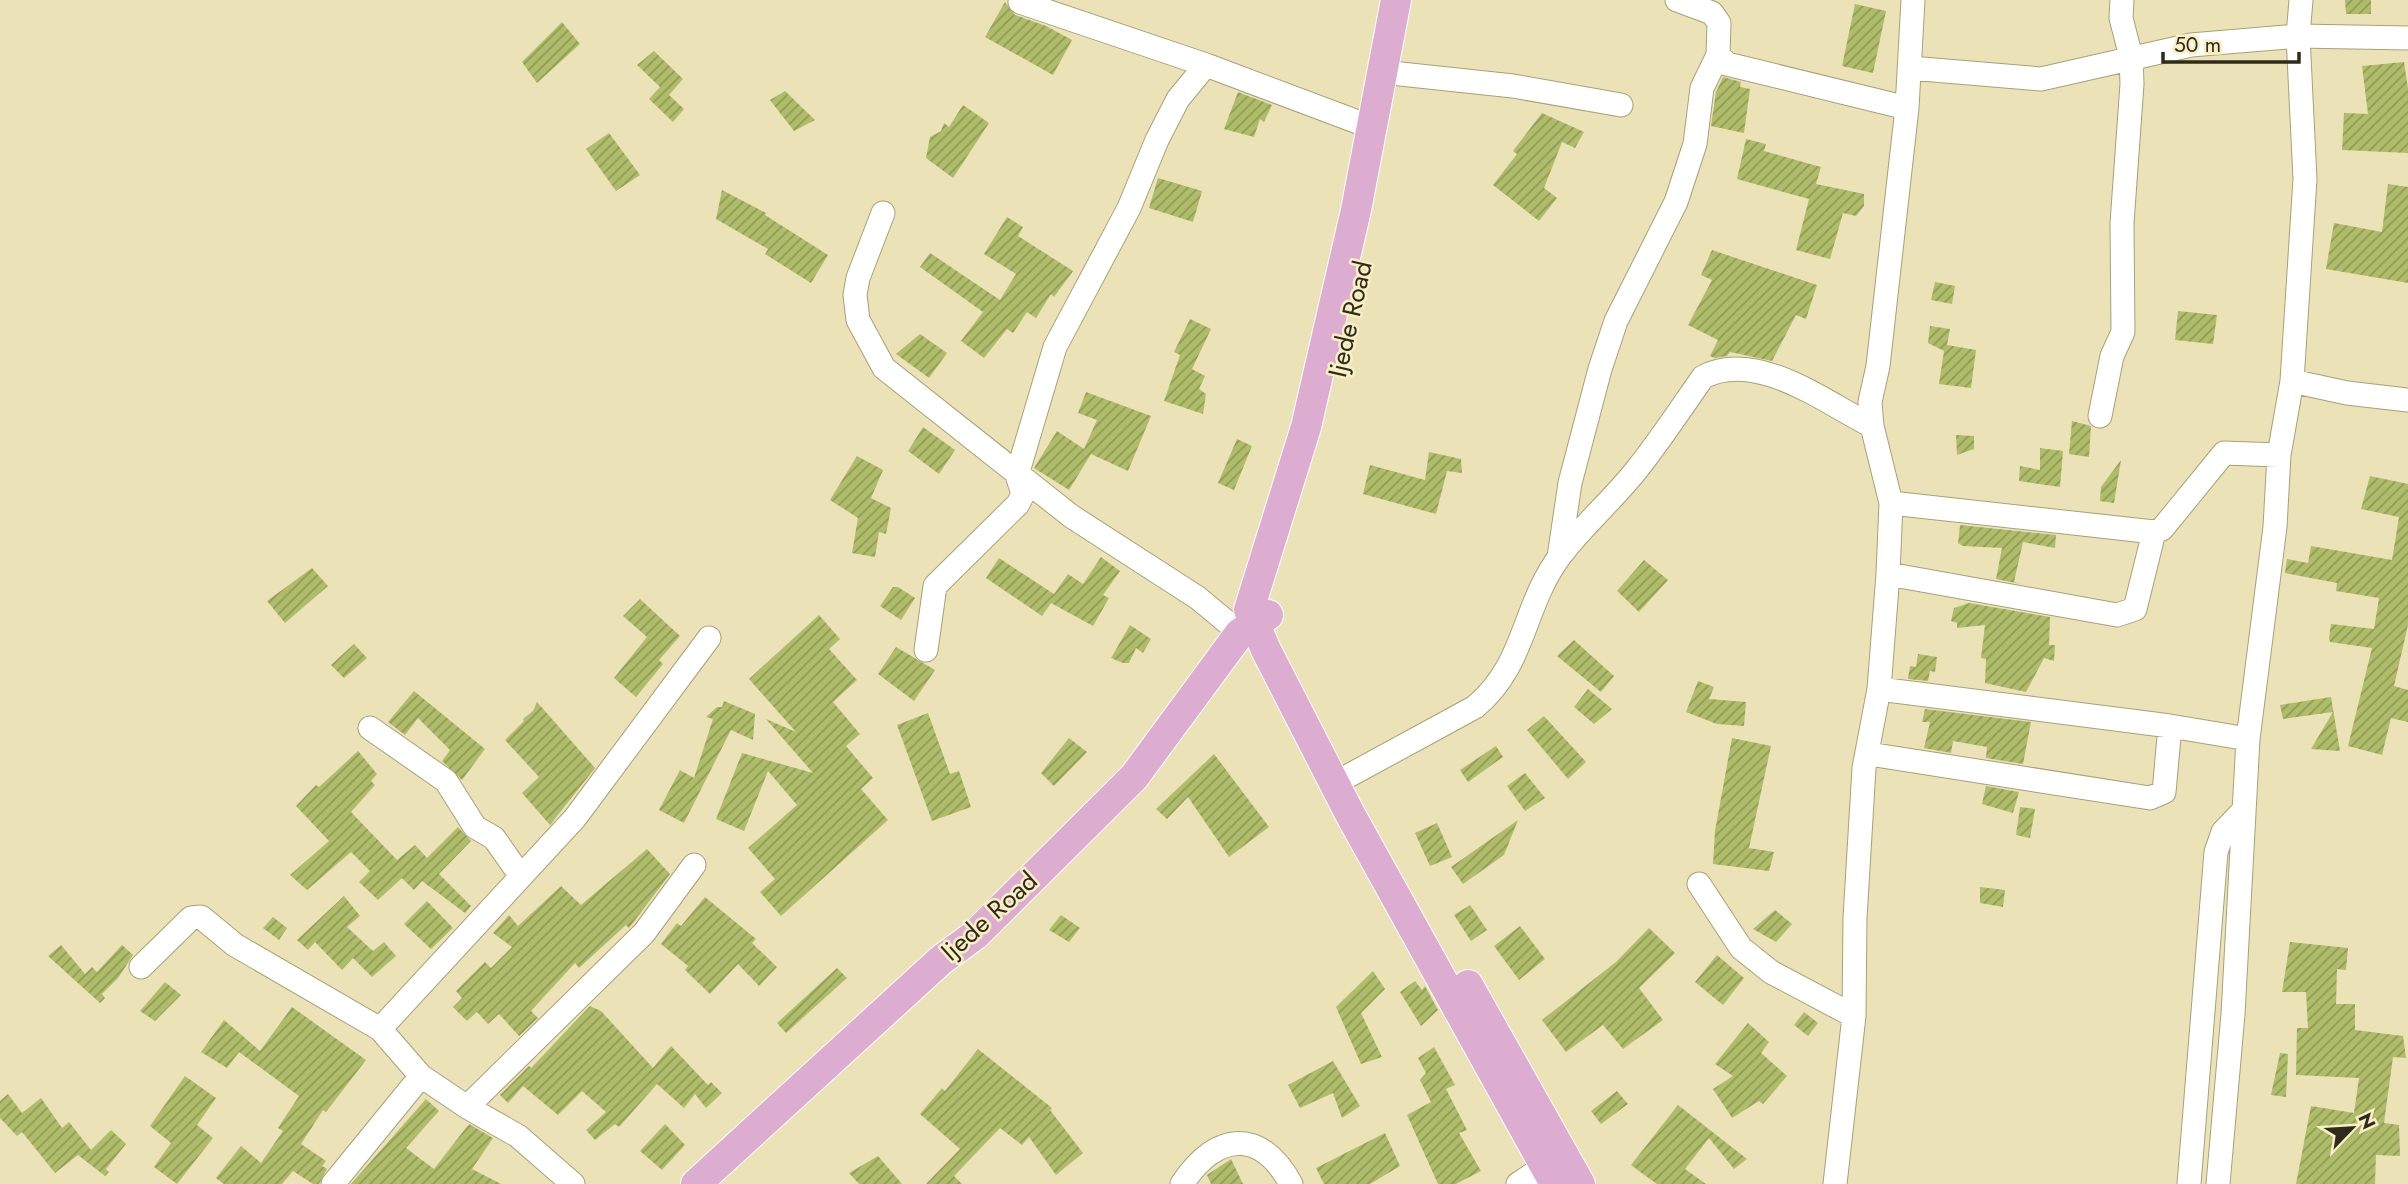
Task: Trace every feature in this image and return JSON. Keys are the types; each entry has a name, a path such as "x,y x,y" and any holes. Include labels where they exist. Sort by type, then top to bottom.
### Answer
{"main road":[{"name":"Ijede Road","path":"696,1184 941,960 975,935 1134,776 1253,624 1273,589 1325,428 1375,210 1391,72 1396,0"},
{"name":"Ijede Road","path":"1253,624 1250,601 1306,427 1356,210 1371,127 1415,0"},
{"path":"1253,624 1350,775 1580,1184"},
{"path":"1253,624 1350,814 1550,1175"}],"street":[{"path":"1559,557 1570,483 1600,369 1616,321 1676,202 1695,145 1702,88 1718,55 1718,23 1712,13 1677,0"},
{"path":"1835,1184 1854,1016 1855,918 1864,768 1869,754 1879,689 1888,574 1891,503 1872,426 1870,401 1878,366 1907,108 1913,0"},
{"path":"2100,416 2112,356 2123,332 2122,223 2133,85 2131,57 2121,18 2122,0"},
{"path":"2218,1184 2233,1014 2248,739 2274,527 2279,455 2292,381 2305,179 2298,36 2301,0"},
{"path":"1020,2 1206,65 1371,127"},
{"path":"1910,68 2041,79 2191,45 2298,36 2408,38"},
{"path":"1718,55 1727,64 1907,108"},
{"path":"926,650 934,586 1018,503 1024,488 1017,475 1055,347 1129,208 1157,140 1178,99 1206,65"},
{"path":"1391,72 1513,86 1622,105"},
{"path":"883,213 858,278 856,295 858,320 884,368 1071,516 1198,598 1253,624"},
{"path":"1350,775 1475,707 1493,692 1507,674 1530,609 1559,557 1638,469 1703,377 1720,368 1736,367 1789,381 1872,426"},
{"path":"2292,381 2347,393 2408,400"},
{"path":"1891,503 2154,532 2162,529 2224,453 2279,455"},
{"path":"1888,574 2117,615 2134,609 2154,532"},
{"path":"380,1030 589,802 608,770 709,638"},
{"path":"1879,689 2170,726 2248,739"},
{"path":"1869,754 2150,798 2164,792 2170,726"},
{"path":"370,728 446,781 475,827 494,838 520,875"},
{"path":"2189,1184 2216,852 2223,832 2244,810"},
{"path":"467,1107 644,933 694,865"},
{"path":"1699,884 1741,948 1770,972 1854,1016"},
{"path":"141,967 191,918 201,917 235,945 380,1030 421,1076 467,1107 518,1136 573,1184"},
{"path":"334,1184 421,1076"},
{"path":"1182,1184 1194,1165 1208,1154 1226,1144 1241,1143 1275,1157 1291,1184"},
{"path":"1518,1184 1550,1175"}],"building":[{"path":"2345,0 2371,0 2371,14 2346,14"},
{"path":"1005,2 1015,15 1046,26 1072,40 1053,75 985,37"},
{"path":"1855,4 1886,11 1873,73 1842,66"},
{"path":"562,22 580,44 537,83 522,62"},
{"path":"654,51 683,79 669,95 684,109 673,122 649,99 660,87 637,65"},
{"path":"2404,62 2408,88 2408,153 2342,150 2344,113 2368,114 2362,66"},
{"path":"1723,77 1741,82 1740,87 1750,89 1744,133 1711,126 1716,92"},
{"path":"785,91 815,120 794,131 770,100"},
{"path":"1238,92 1272,105 1264,122 1260,119 1254,137 1224,129"},
{"path":"963,105 989,123 953,178 926,158 930,137 941,131 944,123 949,127"},
{"path":"1542,113 1584,132 1575,148 1562,142 1544,188 1557,198 1539,221 1493,185 1517,154 1513,151"},
{"path":"609,133 640,175 616,191 586,149"},
{"path":"1746,139 1766,144 1764,151 1821,167 1816,184 1864,194 1864,206 1856,216 1843,213 1830,259 1796,250 1809,199 1737,179"},
{"path":"1158,178 1202,191 1193,222 1149,208"},
{"path":"2388,184 2408,187 2408,283 2326,269 2334,223 2382,232"},
{"path":"722,190 766,213 765,215 828,255 811,283 765,254 768,249 716,219"},
{"path":"1007,217 1023,227 1018,236 1073,271 1054,297 1051,294 1036,318 1027,312 1013,333 1007,329 984,358 961,341 983,312 920,267 930,253 1000,300 1016,274 984,254"},
{"path":"1712,250 1817,285 1806,319 1796,315 1772,361 1730,352 1727,356 1710,356 1718,340 1688,325 1712,280 1701,275"},
{"path":"1935,282 1955,286 1952,304 1931,300"},
{"path":"2178,311 2217,315 2213,344 2175,340"},
{"path":"1190,319 1211,329 1192,369 1205,376 1199,389 1206,394 1203,414 1164,401 1180,355 1174,352"},
{"path":"1930,326 1950,329 1947,345 1976,350 1971,388 1939,384 1944,351 1928,343"},
{"path":"920,334 947,353 929,378 896,354"},
{"path":"1086,392 1151,416 1128,471 1091,454 1069,490 1034,468 1057,431 1084,449 1097,420 1078,413"},
{"path":"2072,421 2091,426 2089,457 2069,454"},
{"path":"923,427 955,450 939,474 908,451"},
{"path":"1956,435 1974,436 1974,449 1957,455"},
{"path":"1237,439 1252,446 1234,490 1218,483"},
{"path":"2040,448 2063,451 2060,487 2019,481 2020,466 2040,470"},
{"path":"1429,452 1461,459 1462,473 1447,471 1436,514 1363,494 1370,465 1425,480"},
{"path":"857,456 883,470 871,498 891,508 886,534 879,532 875,557 852,553 858,518 830,500"},
{"path":"2121,460 2114,503 2100,501 2101,487"},
{"path":"2370,476 2408,484 2408,625 2394,686 2408,690 2408,722 2391,718 2382,755 2348,746 2372,648 2330,642 2329,638 2331,624 2374,629 2379,598 2336,591 2337,583 2285,573 2287,559 2308,563 2311,546 2392,560 2399,517 2361,509"},
{"path":"1960,525 2056,535 2055,548 2023,542 2014,582 2021,584 1996,579 2002,548 1963,546 1958,543"},
{"path":"1101,557 1120,571 1103,595 1109,598 1093,626 1051,603 1042,616 986,578 999,558 1054,594 1068,574 1083,584"},
{"path":"1644,560 1668,580 1639,612 1617,591"},
{"path":"312,568 328,586 285,623 267,601"},
{"path":"893,587 898,587 915,598 901,620 880,606"},
{"path":"640,599 680,636 659,660 663,664 636,697 614,678 647,637 623,616"},
{"path":"1969,603 2050,617 2049,645 2055,645 2054,661 2044,658 2026,692 1985,683 1986,659 1981,658 1985,625 1957,628 1957,623 1951,621 1954,608"},
{"path":"819,615 840,639 829,649 857,680 833,702 860,734 846,746 873,778 861,789 888,820 781,916 760,892 775,879 748,848 797,805 768,771 744,831 716,819 742,753 813,773 766,719 796,732 749,679"},
{"path":"1130,625 1151,639 1143,653 1136,648 1129,663 1123,663 1111,658"},
{"path":"1574,640 1614,676 1601,692 1557,656"},
{"path":"354,644 367,658 344,678 331,665"},
{"path":"896,647 935,670 914,701 878,674"},
{"path":"1918,654 1937,657 1935,672 1930,671 1928,681 1908,679 1910,666 1916,667"},
{"path":"1698,681 1714,687 1709,699 1746,702 1744,726 1717,724 1686,712"},
{"path":"1588,689 1612,709 1594,724 1574,707"},
{"path":"414,691 485,749 462,780 442,761 450,750 418,718 405,735 388,722"},
{"path":"2331,697 2340,751 2311,749 2333,712 2283,719 2280,705"},
{"path":"724,701 755,714 753,740 731,730 684,823 659,810 680,770 694,778 713,719 706,717 717,707 722,707"},
{"path":"537,702 595,768 550,825 522,793 539,777 505,740 533,711"},
{"path":"1925,709 2031,722 2023,764 1986,758 1987,747 1953,741 1951,753 1924,748 1930,722 1922,722"},
{"path":"928,713 950,774 959,771 971,807 932,821 897,725"},
{"path":"1544,716 1586,762 1568,779 1527,730"},
{"path":"1069,738 1087,752 1054,786 1041,773"},
{"path":"1732,738 1771,746 1749,848 1774,852 1769,871 1713,864 1715,831"},
{"path":"1496,746 1503,757 1468,782 1460,770"},
{"path":"358,751 377,774 371,781 375,785 351,812 397,860 415,845 427,858 458,827 471,841 439,874 471,906 465,913 422,881 414,890 402,878 378,900 359,882 370,871 351,852 307,890 290,875 329,841 296,806 316,785 319,787"},
{"path":"1214,754 1269,827 1229,857 1188,797 1167,819 1156,809"},
{"path":"1525,773 1545,798 1525,811 1507,786"},
{"path":"1986,786 2019,792 2013,813 1982,804"},
{"path":"2020,807 2035,809 2030,838 2016,835"},
{"path":"1518,820 1504,855 1463,884 1451,867"},
{"path":"1437,823 1452,857 1430,866 1415,833"},
{"path":"647,849 670,874 629,928 626,925 579,968 575,963 531,1011 538,1018 519,1036 499,1014 488,1024 477,1012 467,1021 453,1007 462,998 456,991 485,962 491,968 512,947 493,933 509,915 518,926 561,886 581,905"},
{"path":"1980,887 2005,890 2003,907 1980,903"},
{"path":"344,896 360,916 347,927 373,951 384,942 396,956 372,977 353,958 342,970 315,942 308,950 297,940"},
{"path":"705,897 756,939 752,943 777,967 759,986 738,964 710,994 685,970 688,966 661,944 677,923 681,926"},
{"path":"427,901 453,928 431,949 404,924"},
{"path":"1470,905 1487,930 1471,941 1454,915"},
{"path":"1775,910 1792,924 1776,942 1753,929"},
{"path":"1061,915 1080,928 1069,942 1049,930"},
{"path":"273,917 287,928 279,940 263,928"},
{"path":"1520,926 1545,959 1519,980 1494,946"},
{"path":"1649,928 1675,953 1639,988 1663,1020 1623,1049 1603,1025 1566,1052 1542,1020 1616,962"},
{"path":"2290,942 2348,948 2346,970 2337,969 2336,1004 2355,1004 2355,1030 2403,1036 2406,1058 2393,1057 2384,1123 2399,1125 2400,1156 2376,1155 2375,1184 2296,1184 2311,1106 2354,1113 2359,1078 2296,1075 2297,1028 2308,1028 2306,992 2282,992"},
{"path":"61,945 85,974 92,967 97,972 122,945 133,955 118,978 102,994 105,998 100,1003 48,956"},
{"path":"1717,955 1744,978 1723,1005 1695,982"},
{"path":"837,968 847,978 786,1033 777,1023"},
{"path":"1373,971 1385,989 1361,1013 1382,1057 1361,1064 1336,1007"},
{"path":"1415,981 1422,990 1425,986 1438,1010 1421,1026 1400,992"},
{"path":"165,982 181,995 155,1021 140,1011"},
{"path":"590,1006 601,1011 653,1068 671,1046 708,1085 711,1082 722,1093 706,1108 695,1094 684,1108 657,1084 619,1127 615,1124 595,1140 586,1130 606,1112 582,1091 558,1115 523,1086 508,1103 500,1095 529,1066 531,1068"},
{"path":"292,1007 366,1060 326,1112 323,1110 301,1144 326,1161 322,1166 327,1169 319,1184 313,1184 293,1171 282,1184 224,1184 216,1178 241,1146 261,1163 283,1131 278,1128 299,1096 239,1052 227,1068 201,1052 224,1020 260,1051"},
{"path":"1804,1012 1818,1023 1808,1036 1794,1025"},
{"path":"1748,1023 1769,1042 1761,1053 1787,1076 1763,1104 1759,1101 1732,1118 1713,1089 1733,1076 1715,1064"},
{"path":"1434,1047 1455,1085 1446,1089 1467,1130 1459,1133 1481,1171 1456,1184 1438,1184 1407,1115 1431,1102 1420,1080 1426,1073 1418,1058"},
{"path":"978,1049 1052,1108 1050,1110 1083,1153 1056,1175 1029,1137 1022,1145 1000,1128 954,1176 962,1184 926,1184 960,1149 920,1114 942,1088 945,1091"},
{"path":"2280,1053 2288,1054 2286,1097 2271,1095"},
{"path":"1333,1061 1360,1106 1342,1118 1333,1093 1300,1108 1288,1085"},
{"path":"185,1076 216,1098 197,1125 213,1138 177,1184 154,1167 171,1143 150,1126"},
{"path":"1617,1091 1628,1104 1601,1124 1591,1111"},
{"path":"8,1094 22,1113 41,1098 62,1128 69,1122 91,1150 111,1130 126,1144 106,1169 109,1172 105,1176 78,1155 55,1173 22,1132 17,1136 0,1118 0,1101"},
{"path":"426,1099 439,1111 406,1148 434,1169 469,1124 493,1138 472,1169 501,1184 351,1184"},
{"path":"1678,1105 1747,1159 1734,1169 1709,1138 1685,1169 1706,1184 1657,1184 1631,1165"},
{"path":"665,1124 685,1145 662,1170 640,1151"},
{"path":"1385,1133 1400,1166 1370,1184 1324,1184 1316,1168"},
{"path":"878,1156 902,1184 859,1184 849,1173"},
{"path":"1231,1159 1243,1184 1211,1184 1207,1175"}]}
